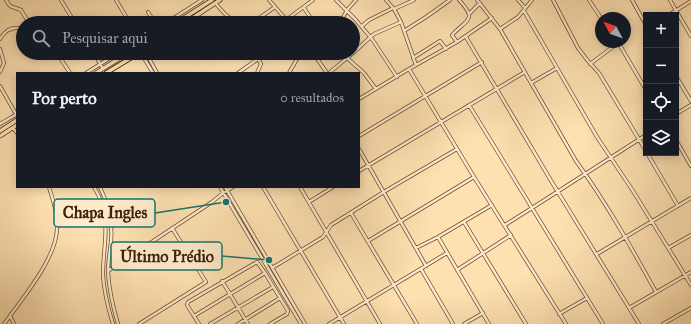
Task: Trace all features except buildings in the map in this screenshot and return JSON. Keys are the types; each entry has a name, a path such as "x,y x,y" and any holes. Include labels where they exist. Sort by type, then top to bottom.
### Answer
{"main road":[{"path":"187,16 211,1 220,0"},
{"path":"193,16 211,1"},
{"path":"98,72 117,60"},
{"path":"108,72 128,60"},
{"path":"0,131 16,121"},
{"path":"0,136 15,126"}],"street":[{"path":"6,0 10,6 21,10 25,16"},
{"path":"61,0 71,16"},
{"path":"116,0 126,16"},
{"path":"177,16 202,0"},
{"path":"269,0 282,16"},
{"path":"294,16 312,0"},
{"path":"336,0 351,16"},
{"path":"344,16 356,0"},
{"path":"386,0 394,8 401,22 416,65"},
{"path":"397,77 362,26 369,20 414,0"},
{"path":"404,31 450,0"},
{"path":"459,0 470,13"},
{"path":"477,0 500,29 576,161 586,174 625,236 656,292"},
{"path":"518,0 597,136 691,285"},
{"path":"500,29 510,24 525,10 532,0"},
{"path":"553,0 578,48 599,73 643,146"},
{"path":"589,0 597,12"},
{"path":"632,0 643,20"},
{"path":"670,0 691,36"},
{"path":"211,1 227,16"},
{"path":"676,11 691,1"},
{"path":"457,42 452,35 469,18 470,13 480,3"},
{"path":"262,16 275,7"},
{"path":"304,8 309,16"},
{"path":"148,12 151,16"},
{"path":"360,98 466,37 492,18"},
{"path":"360,46 370,36 401,22"},
{"path":"0,39 9,29 16,28"},
{"path":"466,37 639,324"},
{"path":"413,58 440,41 446,49"},
{"path":"590,64 610,48"},
{"path":"622,48 643,85"},
{"path":"0,49 4,63 0,72"},
{"path":"62,60 69,72"},
{"path":"98,60 103,69"},
{"path":"88,72 107,60"},
{"path":"145,60 152,72"},
{"path":"150,60 156,72"},
{"path":"239,72 257,60"},
{"path":"258,60 261,65 258,72"},
{"path":"290,72 296,60"},
{"path":"318,60 327,72"},
{"path":"329,72 344,60"},
{"path":"349,60 364,73 376,89"},
{"path":"360,135 482,62"},
{"path":"531,83 557,68"},
{"path":"409,69 474,177 505,224 566,324"},
{"path":"360,170 524,72"},
{"path":"679,81 691,101"},
{"path":"0,86 16,113"},
{"path":"469,105 603,324"},
{"path":"679,112 691,105"},
{"path":"0,124 16,116"},
{"path":"505,224 612,158 643,137"},
{"path":"679,145 691,166"},
{"path":"272,268 326,234 331,225 457,149"},
{"path":"360,151 426,266"},
{"path":"649,156 678,206"},
{"path":"368,241 474,177"},
{"path":"4,324 47,263 54,246 57,229 55,206 49,188"},
{"path":"95,188 101,200 106,220 107,230 103,278 108,307 113,324"},
{"path":"100,188 105,197 111,218 112,239 108,271 111,297 118,324"},
{"path":"220,188 301,324"},
{"path":"108,271 231,188"},
{"path":"264,188 344,324"},
{"path":"301,188 326,234 380,324"},
{"path":"309,202 331,188"},
{"path":"227,190 305,324"},
{"path":"597,254 691,198"},
{"path":"416,248 438,237 492,205"},
{"path":"351,213 416,324"},
{"path":"464,222 526,324"},
{"path":"139,324 206,282 172,228"},
{"path":"457,270 484,254 511,235"},
{"path":"668,248 691,235"},
{"path":"438,237 489,324"},
{"path":"329,324 448,253"},
{"path":"199,324 187,305 188,302 257,262 288,312 270,324"},
{"path":"421,269 453,324"},
{"path":"629,308 691,272"},
{"path":"194,316 265,273"},
{"path":"222,281 248,324"},
{"path":"210,324 273,287"},
{"path":"238,324 280,298"},
{"path":"559,314 587,298"},
{"path":"663,324 691,308"},
{"path":"464,324 483,313"},
{"path":"10,316 14,324"}],"place":[{"name":"Chapa Ingles","path":"226,202"},
{"name":"Último Prédio","path":"269,260"}]}
